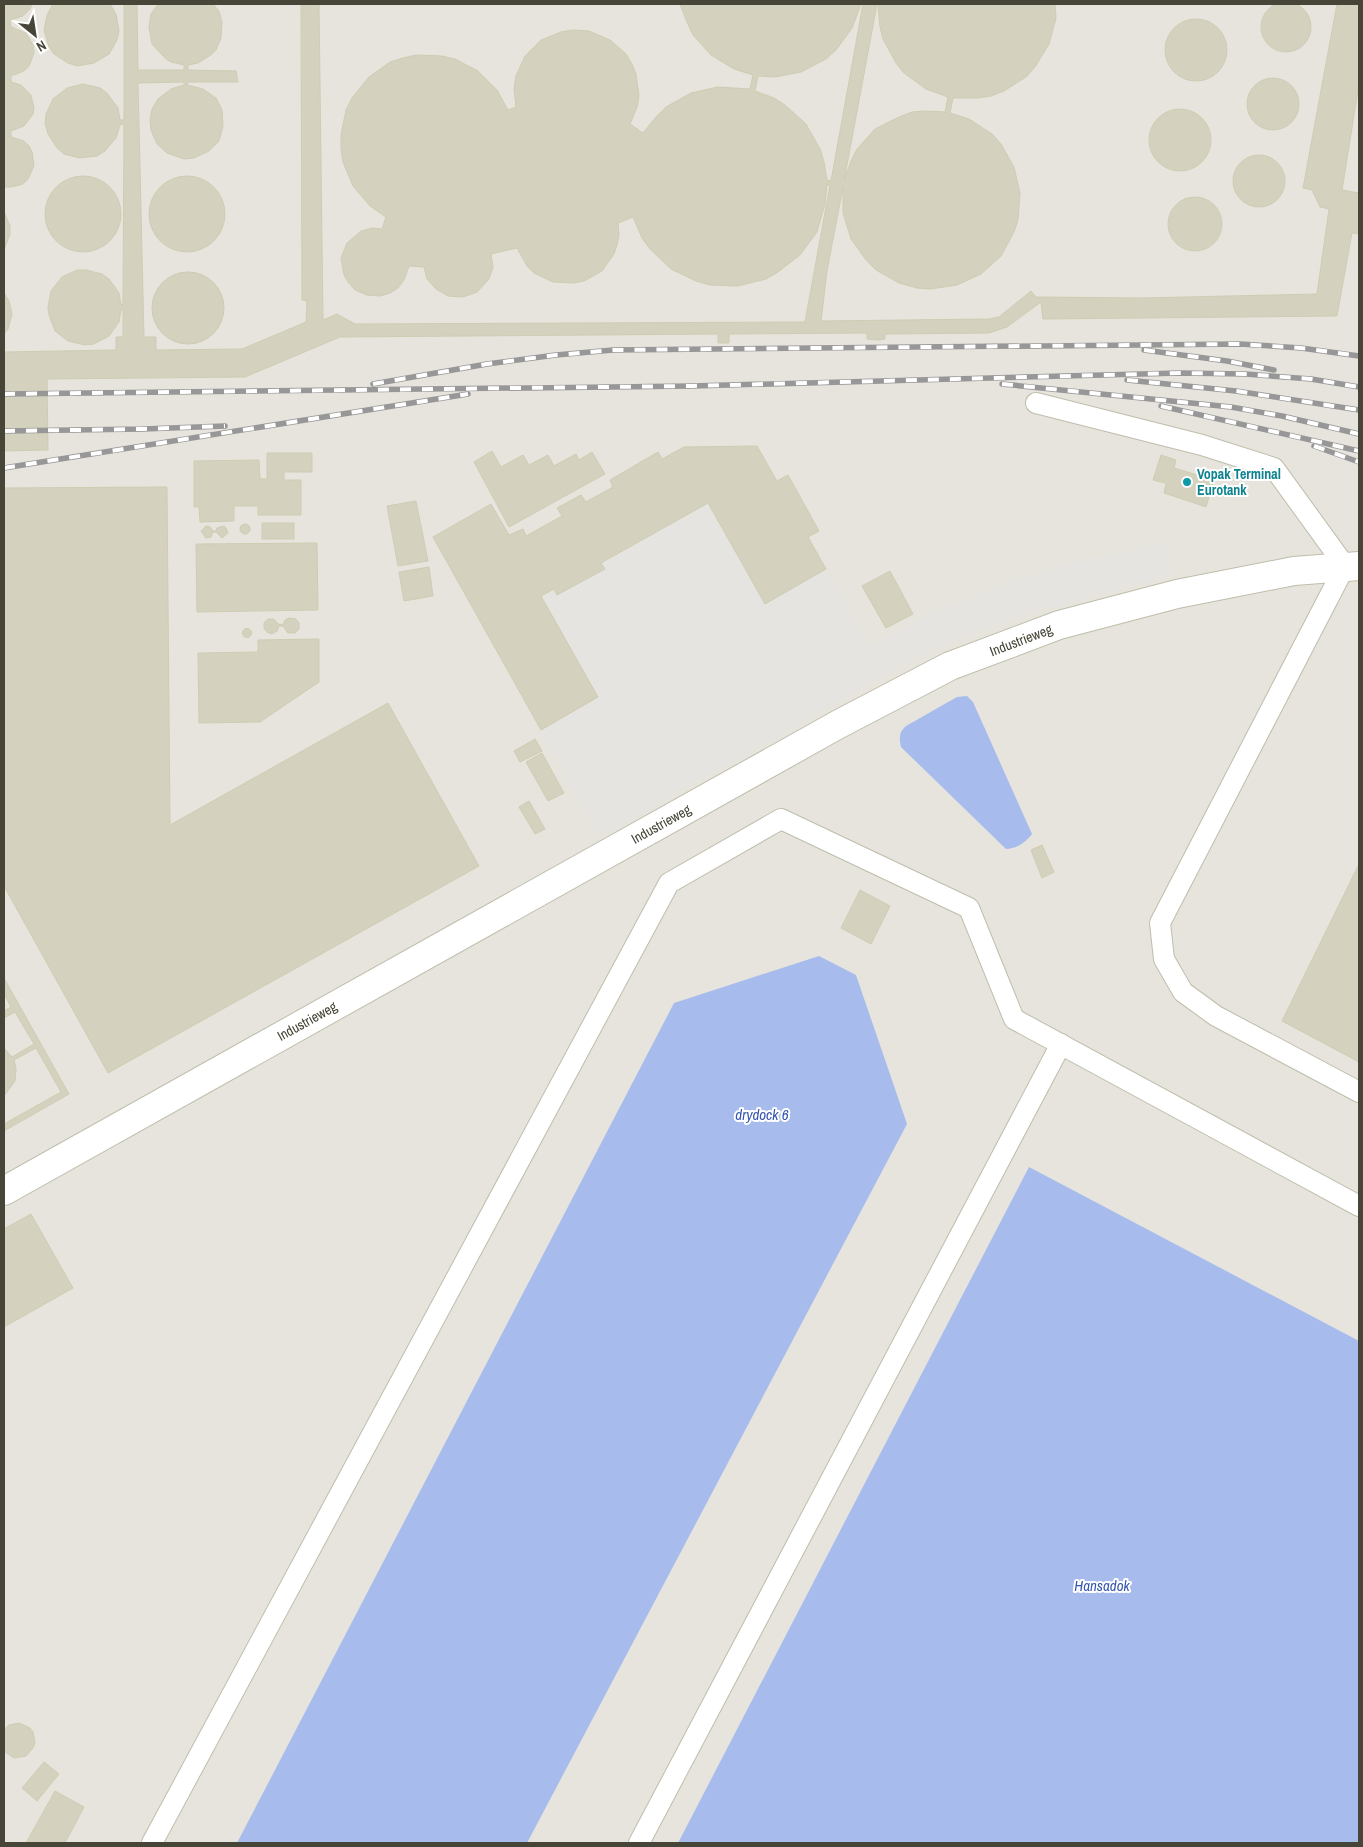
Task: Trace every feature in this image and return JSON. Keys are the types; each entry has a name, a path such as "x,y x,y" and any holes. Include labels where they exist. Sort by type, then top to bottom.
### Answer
{"street":[{"name":"Industrieweg","path":"4,1191 839,724 950,666 1059,625 1177,594 1294,572 1352,566"}],"lane":[{"path":"1036,403 1202,445 1274,468 1352,566 1160,923 1164,959 1183,992 1216,1016 1359,1092"},
{"path":"152,1843 669,884 781,819 969,908 1014,1019 1359,1206"},
{"path":"640,1843 1061,1044"}],"shaded area":[{"path":"4,4 1359,4 1359,1843 4,1843"},
{"path":"708,503 765,604 826,569 870,647 927,616 1010,582 1063,566 1165,542 1172,575 1023,614 945,644 886,674 599,836 541,730 598,697 541,596 554,589 557,595 604,569 601,563"}],"water":[{"path":"967,696 973,702 1032,834 1014,848 1006,849 901,747 900,735 906,726 957,697"},
{"name":"drydock 6","path":"819,956 856,975 907,1124 527,1843 237,1843 674,1003"},
{"name":"Hansadok","path":"1029,1167 1359,1341 1359,1843 678,1843"}],"building":[{"path":"1281,2 1291,2 1304,9 1311,22 1311,32 1304,45 1291,52 1281,52 1272,48 1265,41 1261,32 1261,22 1265,13 1272,6"},
{"path":"4,4 32,4 23,16 10,20 11,27 26,33 33,45 34,53 29,66 24,71 11,76 11,82 21,85 31,95 34,108 33,114 24,126 11,131 11,137 24,141 29,146 34,166 28,179 23,184 11,187 4,187"},
{"path":"53,4 110,4 116,14 119,31 117,40 109,54 94,63 77,66 68,63 54,54 49,47 44,30 47,15"},
{"path":"124,4 137,4 138,70 184,70 184,65 166,59 152,44 149,27 151,14 158,4 213,4 219,11 222,22 221,38 216,50 211,55 198,63 188,65 188,70 236,71 238,82 188,82 187,85 203,89 216,98 222,110 223,126 219,141 209,151 194,158 184,159 167,153 157,144 151,130 150,120 152,109 158,99 171,89 184,85 184,82 138,83 144,337 156,337 156,350 242,349 306,322 307,301 302,300 301,4 319,4 323,320 337,314 355,324 805,322 830,185 827,185 825,204 817,232 800,255 766,279 738,286 710,285 696,281 671,269 650,249 642,238 633,217 618,223 619,235 614,254 602,271 584,281 574,283 553,282 534,273 527,266 517,248 491,254 493,267 489,279 477,292 463,297 448,296 436,289 427,279 424,267 409,266 404,280 398,288 380,296 367,295 355,290 344,275 341,258 347,243 361,231 372,228 382,229 386,217 370,206 353,186 343,162 341,149 341,135 346,110 352,98 369,77 390,62 416,55 442,56 455,59 478,71 497,90 508,110 516,107 514,88 516,76 525,56 541,40 561,32 572,30 589,31 610,40 626,54 632,64 636,74 639,96 630,124 643,133 666,107 691,93 718,87 750,89 753,75 734,69 711,55 693,35 680,4 861,4 852,28 836,50 826,59 801,72 775,77 758,76 755,91 774,98 785,105 806,124 820,149 827,180 831,181 863,4 877,4 844,181 857,149 875,129 912,112 945,112 948,97 926,89 904,73 896,63 883,39 878,4 1055,4 1056,18 1049,44 1035,67 1026,77 1004,91 991,96 953,98 950,113 969,119 992,134 1001,144 1014,167 1020,193 1018,220 1014,232 1001,256 981,274 957,285 930,289 899,283 876,270 866,260 851,239 843,213 843,187 827,271 821,321 989,319 999,317 1031,291 1036,297 1141,298 1317,294 1329,209 1320,207 1312,190 1303,188 1337,4 1359,4 1359,84 1342,190 1359,193 1359,234 1352,233 1337,316 1043,319 1041,302 1007,327 989,333 885,334 885,339 878,340 867,339 867,333 729,334 729,343 718,343 718,334 340,337 245,377 47,379 48,450 4,451 4,352 116,350 116,337 123,337 123,310 121,309 119,322 109,336 94,344 85,345 68,341 55,331 48,307 51,291 62,277 77,270 102,274 109,279 119,293 121,305 123,304 124,124 120,125 116,138 105,151 97,156 79,158 64,154 57,148 48,134 45,123 46,114 53,99 67,88 83,84 100,88 107,93 118,108 120,120 124,120"},
{"path":"1196,19 1208,22 1218,28 1224,38 1227,50 1224,62 1218,72 1208,78 1196,81 1184,78 1174,72 1168,62 1165,50 1168,38 1174,28 1184,22"},
{"path":"1273,78 1287,82 1295,90 1299,104 1295,118 1287,126 1273,130 1259,126 1251,118 1247,104 1251,90 1259,82"},
{"path":"1180,109 1192,112 1202,118 1208,128 1211,140 1208,152 1202,162 1192,168 1180,171 1168,168 1158,162 1152,152 1149,140 1152,128 1158,118 1168,112"},
{"path":"1259,155 1273,159 1281,167 1285,181 1281,195 1273,203 1259,207 1245,203 1237,195 1233,181 1237,167 1245,159"},
{"path":"83,176 97,179 110,187 118,200 121,214 118,228 110,241 97,249 83,252 69,249 56,241 48,228 45,214 48,200 56,187 69,179"},
{"path":"187,176 202,179 214,187 222,199 225,214 222,229 214,241 202,249 187,252 172,249 160,241 152,229 149,214 152,199 160,187 172,179"},
{"path":"1195,197 1205,199 1214,205 1220,214 1222,224 1220,234 1214,243 1205,249 1195,251 1185,249 1176,243 1170,234 1168,224 1170,214 1176,205 1185,199"},
{"path":"4,212 10,226 10,234 4,250"},
{"path":"195,272 214,282 222,294 224,308 222,322 214,334 202,342 181,344 162,334 154,322 152,301 162,282 174,274"},
{"path":"4,293 9,301 12,314 8,329 4,334"},
{"path":"757,446 777,481 788,475 819,531 808,537 826,569 765,604 708,503 601,563 605,569 557,595 554,589 541,596 598,697 541,730 433,537 491,504 509,535 523,529 526,536 562,516 557,508 581,495 586,502 613,487 610,480 658,452 662,459 684,447"},
{"path":"492,451 501,467 523,455 529,465 548,455 554,466 576,454 579,460 592,452 605,474 509,527 474,462"},
{"path":"267,453 312,453 312,472 284,472 284,480 301,480 301,515 258,515 258,506 234,506 234,521 200,522 199,507 194,507 194,461 259,460 260,479 267,479"},
{"name":"Vopak Terminal Eurotank","path":"1161,455 1176,460 1174,468 1214,480 1206,507 1164,493 1166,483 1153,480"},
{"path":"167,487 170,825 388,703 479,866 108,1073 4,886 4,488"},
{"path":"416,501 428,561 398,566 387,506"},
{"path":"262,523 294,523 294,539 262,539"},
{"path":"243,524 247,524 250,529 249,533 243,534 240,531 240,527"},
{"path":"206,526 216,531 217,528 224,526 228,533 222,538 216,532 213,532 211,537 206,538 201,531"},
{"path":"317,543 318,610 197,612 196,544"},
{"path":"429,567 433,596 404,601 399,572"},
{"path":"890,571 913,614 886,628 862,586"},
{"path":"289,618 296,619 299,623 299,629 295,633 288,633 283,626 279,626 277,631 272,634 264,628 264,623 268,619 274,619 278,624 283,625 285,620"},
{"path":"247,628 252,633 247,638 242,633"},
{"path":"319,639 319,682 260,722 199,723 198,653 258,652 258,640"},
{"path":"535,739 542,751 520,762 514,751"},
{"path":"542,753 564,793 548,801 526,762"},
{"path":"529,801 545,829 535,834 519,807"},
{"path":"1042,845 1054,872 1042,878 1031,850"},
{"path":"1359,864 1359,1062 1282,1021"},
{"path":"860,890 890,906 871,944 841,928"},
{"path":"4,978 69,1094 4,1131 4,1124 61,1092 36,1048 14,1060 16,1069 15,1081 4,1096 4,1048 12,1057 34,1044 15,1012 4,1018 4,1011 11,1007 4,994"},
{"path":"31,1214 73,1288 4,1327 4,1229"},
{"path":"19,1723 30,1728 33,1732 35,1743 26,1756 14,1758 4,1751 4,1730 9,1725"},
{"path":"44,1762 59,1774 37,1801 22,1788"},
{"path":"55,1791 84,1807 65,1843 26,1843"}],"railway":[{"path":"373,384 487,364 613,350 1240,344 1301,348 1359,356"},
{"path":"1144,350 1227,361 1274,370"},
{"path":"4,394 692,386 1180,373 1245,374 1311,379 1359,387"},
{"path":"1127,380 1236,391 1359,410"},
{"path":"1002,384 1231,407 1282,416 1359,434"},
{"path":"4,468 468,394"},
{"path":"1161,406 1359,451"},
{"path":"4,431 225,426"},
{"path":"1314,446 1359,462"}],"place":[{"name":"Vopak Terminal Eurotank","path":"1187,482"}]}
